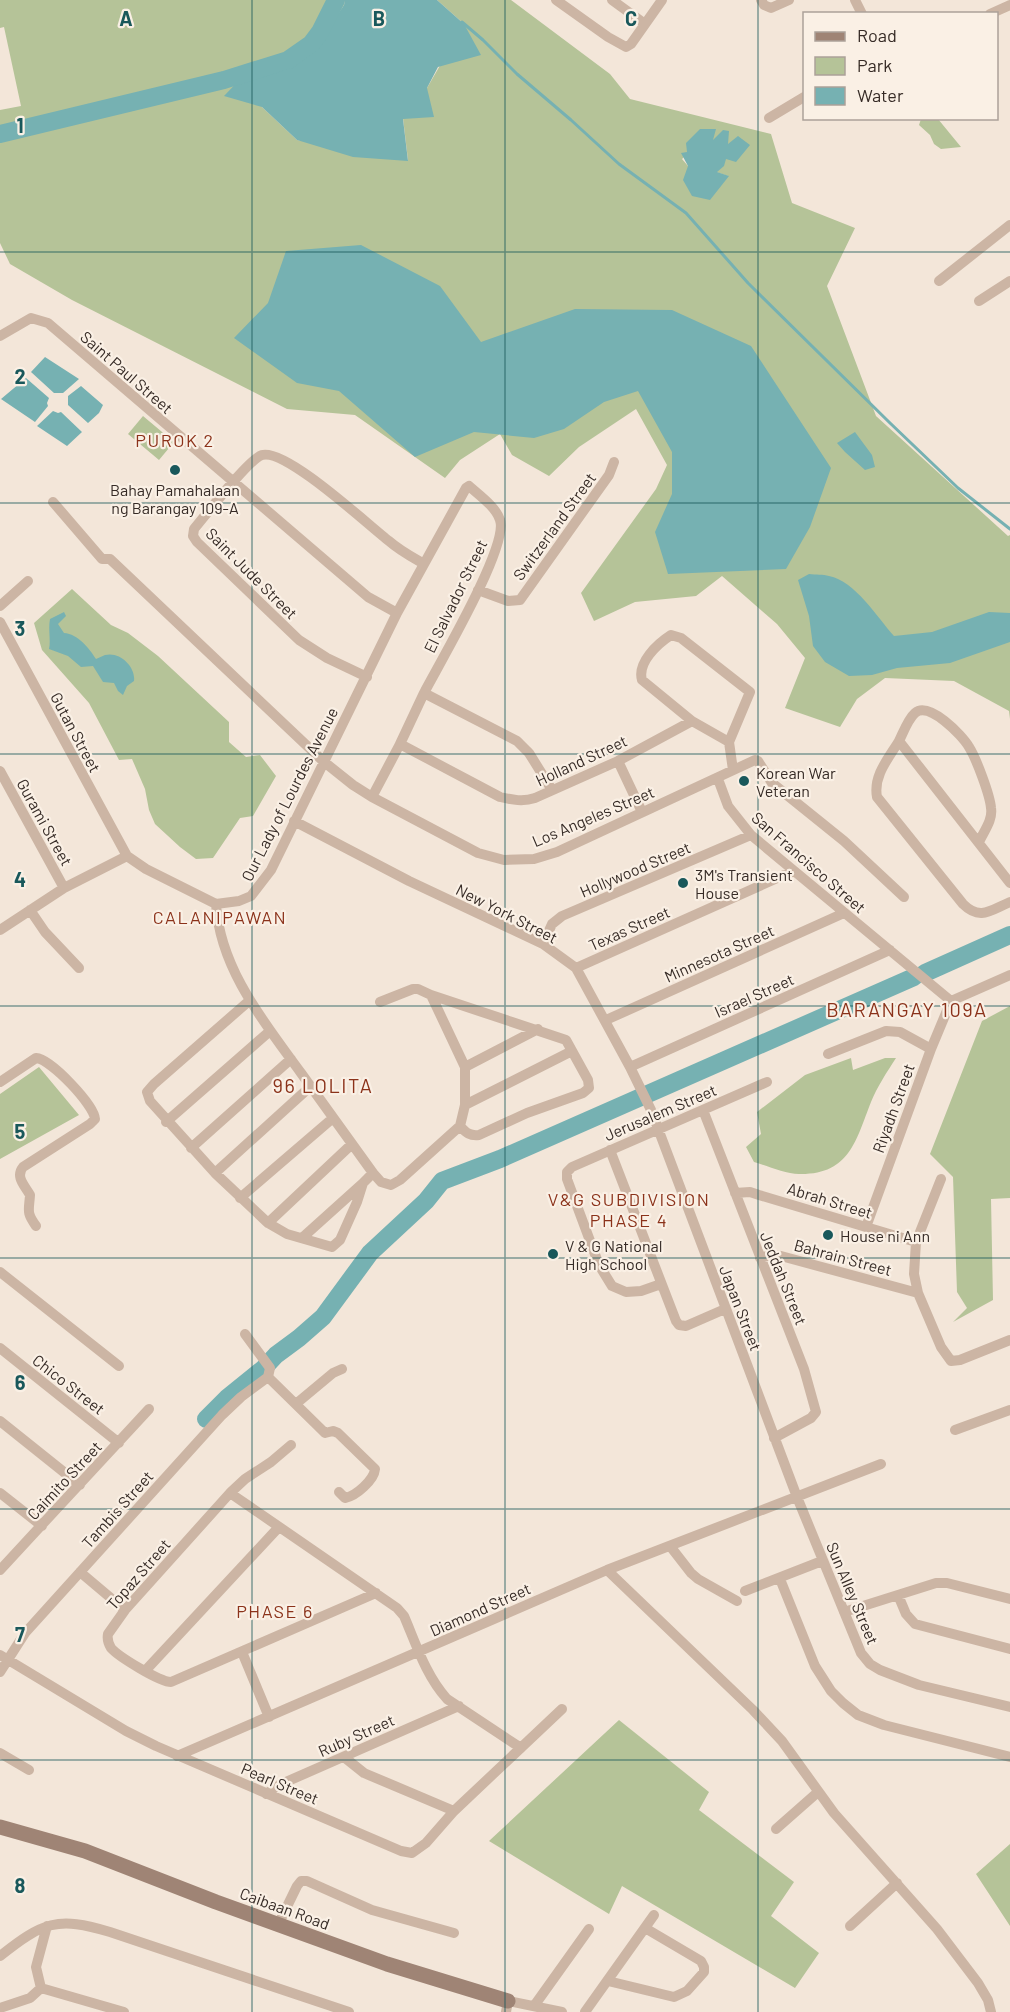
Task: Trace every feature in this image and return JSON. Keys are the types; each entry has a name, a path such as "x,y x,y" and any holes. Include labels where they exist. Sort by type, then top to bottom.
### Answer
{"street":[{"path":"556,0 624,47 631,44 662,0"},
{"path":"612,0 645,24"},
{"path":"761,0 764,5 771,8 789,0"},
{"path":"994,12 1010,5"},
{"path":"769,118 803,98"},
{"path":"939,281 1010,225"},
{"path":"979,301 1010,281"},
{"name":"Saint Paul Street","path":"0,336 32,318 48,323 232,483 368,597 397,613"},
{"name":"Saint Jude Street","path":"367,677 327,658 299,640 194,539 194,529 232,483 258,457 263,455 283,459 321,484 391,543 424,564"},
{"name":"Switzerland Street","path":"478,590 508,601 519,600 609,475 614,462"},
{"name":"El Salvador Street","path":"372,797 478,590 496,550 501,527 497,513 468,486"},
{"name":"Our Lady of Lourdes Avenue","path":"216,904 239,901 254,893 271,870 397,613 468,486"},
{"name":"Los Angeles Street","path":"53,502 102,559 110,559 323,761 372,797 478,853 504,860 534,859 557,852 755,760 779,790 828,827 904,897"},
{"path":"0,606 28,581"},
{"name":"Gutan Street","path":"0,622 126,856"},
{"path":"729,742 692,721 642,680 639,672 642,664 663,640 671,635 681,638 750,692 729,742 733,770"},
{"path":"424,693 517,741 529,753 552,790"},
{"path":"979,842 990,821 991,808 969,747 952,728 930,711 921,710 914,714 877,778 875,788 877,797 972,913 982,914 1010,902"},
{"name":"Holland Street","path":"400,744 500,797 525,801 618,761 692,721"},
{"path":"899,741 1010,883"},
{"path":"618,761 642,812"},
{"name":"Gurami Street","path":"0,771 64,888"},
{"name":"San Francisco Street","path":"718,779 728,806 751,835 951,1001"},
{"name":"New York Street","path":"294,821 409,881 543,944 576,968 645,1095 658,1129"},
{"name":"Hollywood Street","path":"543,944 552,924 562,916 751,835"},
{"path":"1,927 64,888 126,856 146,869 216,904 219,926 228,955 249,1001 373,1173 381,1182 391,1185 400,1180 460,1126 465,1105 465,1067 431,994"},
{"name":"Texas Street","path":"576,968 793,872"},
{"path":"30,910 45,932 79,969"},
{"name":"Minnesota Street","path":"606,1020 844,913"},
{"name":"Israel Street","path":"630,1067 890,950"},
{"path":"951,1001 1010,975"},
{"path":"380,1002 418,989 538,1029 566,1040 588,1080 589,1089 583,1093 526,1113 479,1135 472,1136 460,1126"},
{"path":"249,1001 147,1092 150,1101 166,1122 215,1173 279,1231 332,1247 336,1245 357,1202 363,1183"},
{"name":"Riyadh Street","path":"866,1227 931,1049 951,1001"},
{"path":"465,1067 538,1029"},
{"path":"828,1054 886,1031 900,1032 931,1049"},
{"path":"166,1122 270,1032"},
{"path":"465,1105 572,1051"},
{"path":"0,1082 36,1058 42,1058 60,1073 94,1114 94,1119 90,1124 19,1171 19,1176 30,1195 29,1216 36,1226"},
{"path":"191,1148 291,1059"},
{"name":"Jerusalem Street","path":"661,1284 641,1291 626,1292 612,1286 599,1265 567,1179 567,1172 572,1167 767,1082"},
{"path":"215,1173 311,1086"},
{"name":"Jeddah Street","path":"703,1110 804,1369 816,1412 811,1418 774,1438"},
{"path":"240,1198 333,1118"},
{"name":"Japan Street","path":"658,1129 797,1497"},
{"path":"268,1223 352,1144"},
{"path":"610,1150 673,1317 679,1325 686,1326 725,1309"},
{"path":"302,1238 373,1173"},
{"path":"941,1179 916,1242 914,1274 918,1293 941,1347 951,1361 960,1360 1010,1340"},
{"name":"Abrah Street","path":"735,1193 750,1192 916,1242"},
{"name":"Bahrain Street","path":"760,1258 771,1255 781,1256 918,1293"},
{"path":"0,1272 119,1366"},
{"path":"245,1334 270,1368 268,1377 325,1433 333,1431 338,1433 375,1469 372,1478 351,1497 345,1498 339,1492"},
{"name":"Chico Street","path":"0,1348 119,1443"},
{"path":"297,1404 333,1372 342,1369"},
{"name":"Tambis Street","path":"0,1672 4,1657 222,1415 268,1377"},
{"name":"Caimito Street","path":"1,1569 149,1409"},
{"path":"955,1430 1010,1410"},
{"path":"0,1421 80,1485"},
{"name":"Topaz Street","path":"291,1445 271,1462 244,1479 125,1610 108,1634 107,1640 111,1648 145,1671 164,1682 171,1683 376,1593"},
{"name":"Diamond Street","path":"177,1756 607,1570 881,1464"},
{"path":"0,1493 42,1526"},
{"path":"230,1493 397,1608 404,1616 438,1689 447,1699 521,1748"},
{"name":"Sun Alley Street","path":"797,1497 861,1653 870,1664 920,1685 1010,1707"},
{"path":"145,1671 278,1528"},
{"path":"670,1546 698,1579 737,1601"},
{"path":"746,1591 822,1561"},
{"path":"607,1570 753,1710 782,1741 834,1813 937,1929 978,1983 988,2000 991,2012"},
{"path":"80,1572 125,1610"},
{"path":"780,1579 815,1666 831,1691 858,1715 884,1725 1010,1757"},
{"path":"844,1612 936,1583 947,1583 1010,1599"},
{"path":"898,1595 906,1614 915,1624 1010,1649"},
{"path":"242,1652 269,1716"},
{"name":"Pearl Street","path":"4,1657 126,1731 177,1756 401,1851 412,1853 426,1843 454,1811 562,1709"},
{"name":"Ruby Street","path":"266,1794 279,1785 459,1707"},
{"path":"0,1753 28,1770"},
{"path":"344,1757 364,1773 454,1811"},
{"path":"776,1829 818,1792"},
{"name":"Caibaan Road","path":"0,1827 85,1851 278,1925 507,2006 534,2006 562,2012"},
{"path":"278,1925 297,1886 301,1881 307,1881 372,1910 454,1933"},
{"path":"850,1926 897,1883"},
{"path":"585,2012 654,1915"},
{"path":"0,1956 27,1935 47,1926 77,1923 349,2012"},
{"path":"41,1988 36,1967 47,1926"},
{"path":"608,1981 674,1997 687,1991 704,1972 701,1961 645,1928"},
{"path":"534,2006 589,1929"},
{"path":"0,2008 30,1998 41,1988"},
{"path":"41,1988 124,2012"}],"green space":[{"path":"0,0 345,0 316,47 247,72 262,107 297,140 408,160 403,118 427,88 464,24 437,0 511,0 610,74 630,99 771,134 792,203 855,228 827,286 876,416 1008,536 1010,535 1010,719 1009,711 954,681 885,678 857,699 840,727 785,708 805,658 777,624 722,576 696,596 635,602 594,621 581,593 656,489 667,465 636,409 579,447 549,476 512,455 500,434 460,460 445,478 355,415 287,409 72,300 10,264 0,243 0,110 21,106 4,27 0,28","holes":["712,142 727,145 716,172 728,176 688,166 682,159 688,153"]},
{"path":"921,120 939,120 961,147 941,149 919,125"},
{"path":"143,416 174,442 159,460 128,434"},
{"path":"72,589 111,625 128,633 158,656 229,722 229,742 246,757 260,755 276,776 253,816 240,818 213,858 196,859 155,824 149,810 145,789 132,759 119,760 89,703 42,650 34,623"},
{"path":"1010,1006 1010,1198 991,1199 993,1300 953,1322 967,1308 957,1292 953,1177 930,1154 982,1021"},
{"path":"851,1058 853,1070 885,1058 896,1058 873,1096 855,1142 840,1162 830,1169 816,1173 794,1174 754,1162 746,1147 761,1134 757,1112 805,1075"},
{"path":"39,1067 79,1115 0,1159 0,1094"},
{"path":"619,1720 709,1792 699,1810 794,1882 771,1916 819,1953 795,1988 622,1886 609,1914 489,1841"},
{"path":"1010,1844 1010,1926 976,1874"}],"water":[{"path":"345,0 437,0 464,24 481,55 438,67 427,88 434,117 403,119 408,161 353,157 297,140 262,107 224,96 247,72 316,47"},
{"path":"700,129 716,129 713,140 723,130 729,131 728,144 738,136 750,145 736,162 726,159 724,166 717,172 729,176 710,200 692,196 683,180 688,166 681,153 687,152 686,143"},
{"path":"361,245 440,286 481,342 575,309 672,310 751,346 831,468 810,527 786,569 668,574 655,532 672,494 672,452 638,391 604,402 564,429 534,438 474,432 415,457 339,391 297,383 234,338 268,303 286,251"},
{"path":"45,357 79,379 63,393 54,393 31,372"},
{"path":"26,378 49,398 48,406 35,422 1,399"},
{"path":"81,386 103,405 99,413 88,423 68,405 68,396"},
{"path":"53,411 61,412 82,432 67,446 37,426"},
{"path":"855,432 872,455 875,467 865,470 837,443"},
{"path":"809,574 829,576 848,585 857,592 894,636 932,632 989,612 1010,613 1010,642 950,663 897,668 872,675 849,676 825,662 813,646 809,616 798,580"},
{"path":"64,612 66,616 58,624 64,633 78,639 96,659 105,655 116,655 130,666 134,681 127,686 123,695 114,683 103,682 93,666 81,667 68,656 49,649 50,619"}],"waterway":[{"path":"0,134 224,80 288,60 311,44 320,32 336,0"},
{"path":"462,22 619,164 686,213 748,283 890,423 958,488 1010,529"},
{"path":"925,973 1010,935"},
{"path":"206,1419 276,1355 323,1317 370,1253 426,1201 442,1181 500,1159 914,977"}],"place":[{"name":"Bahay Pamahalaan ng Barangay 109-A","path":"175,470"},
{"name":"Korean War Veteran","path":"744,781"},
{"name":"3M's Transient House","path":"683,883"},
{"name":"House ni Ann","path":"828,1235"},
{"name":"V & G National High School","path":"553,1254"}],"district":[{"name":"PUROK 2","path":"175,440"},
{"name":"CALANIPAWAN","path":"220,917"},
{"name":"BARANGAY 109A","path":"907,1009"},
{"name":"96 LOLITA","path":"323,1085"},
{"name":"V&G SUBDIVISION PHASE 4","path":"629,1209"},
{"name":"PHASE 6","path":"275,1611"}]}
